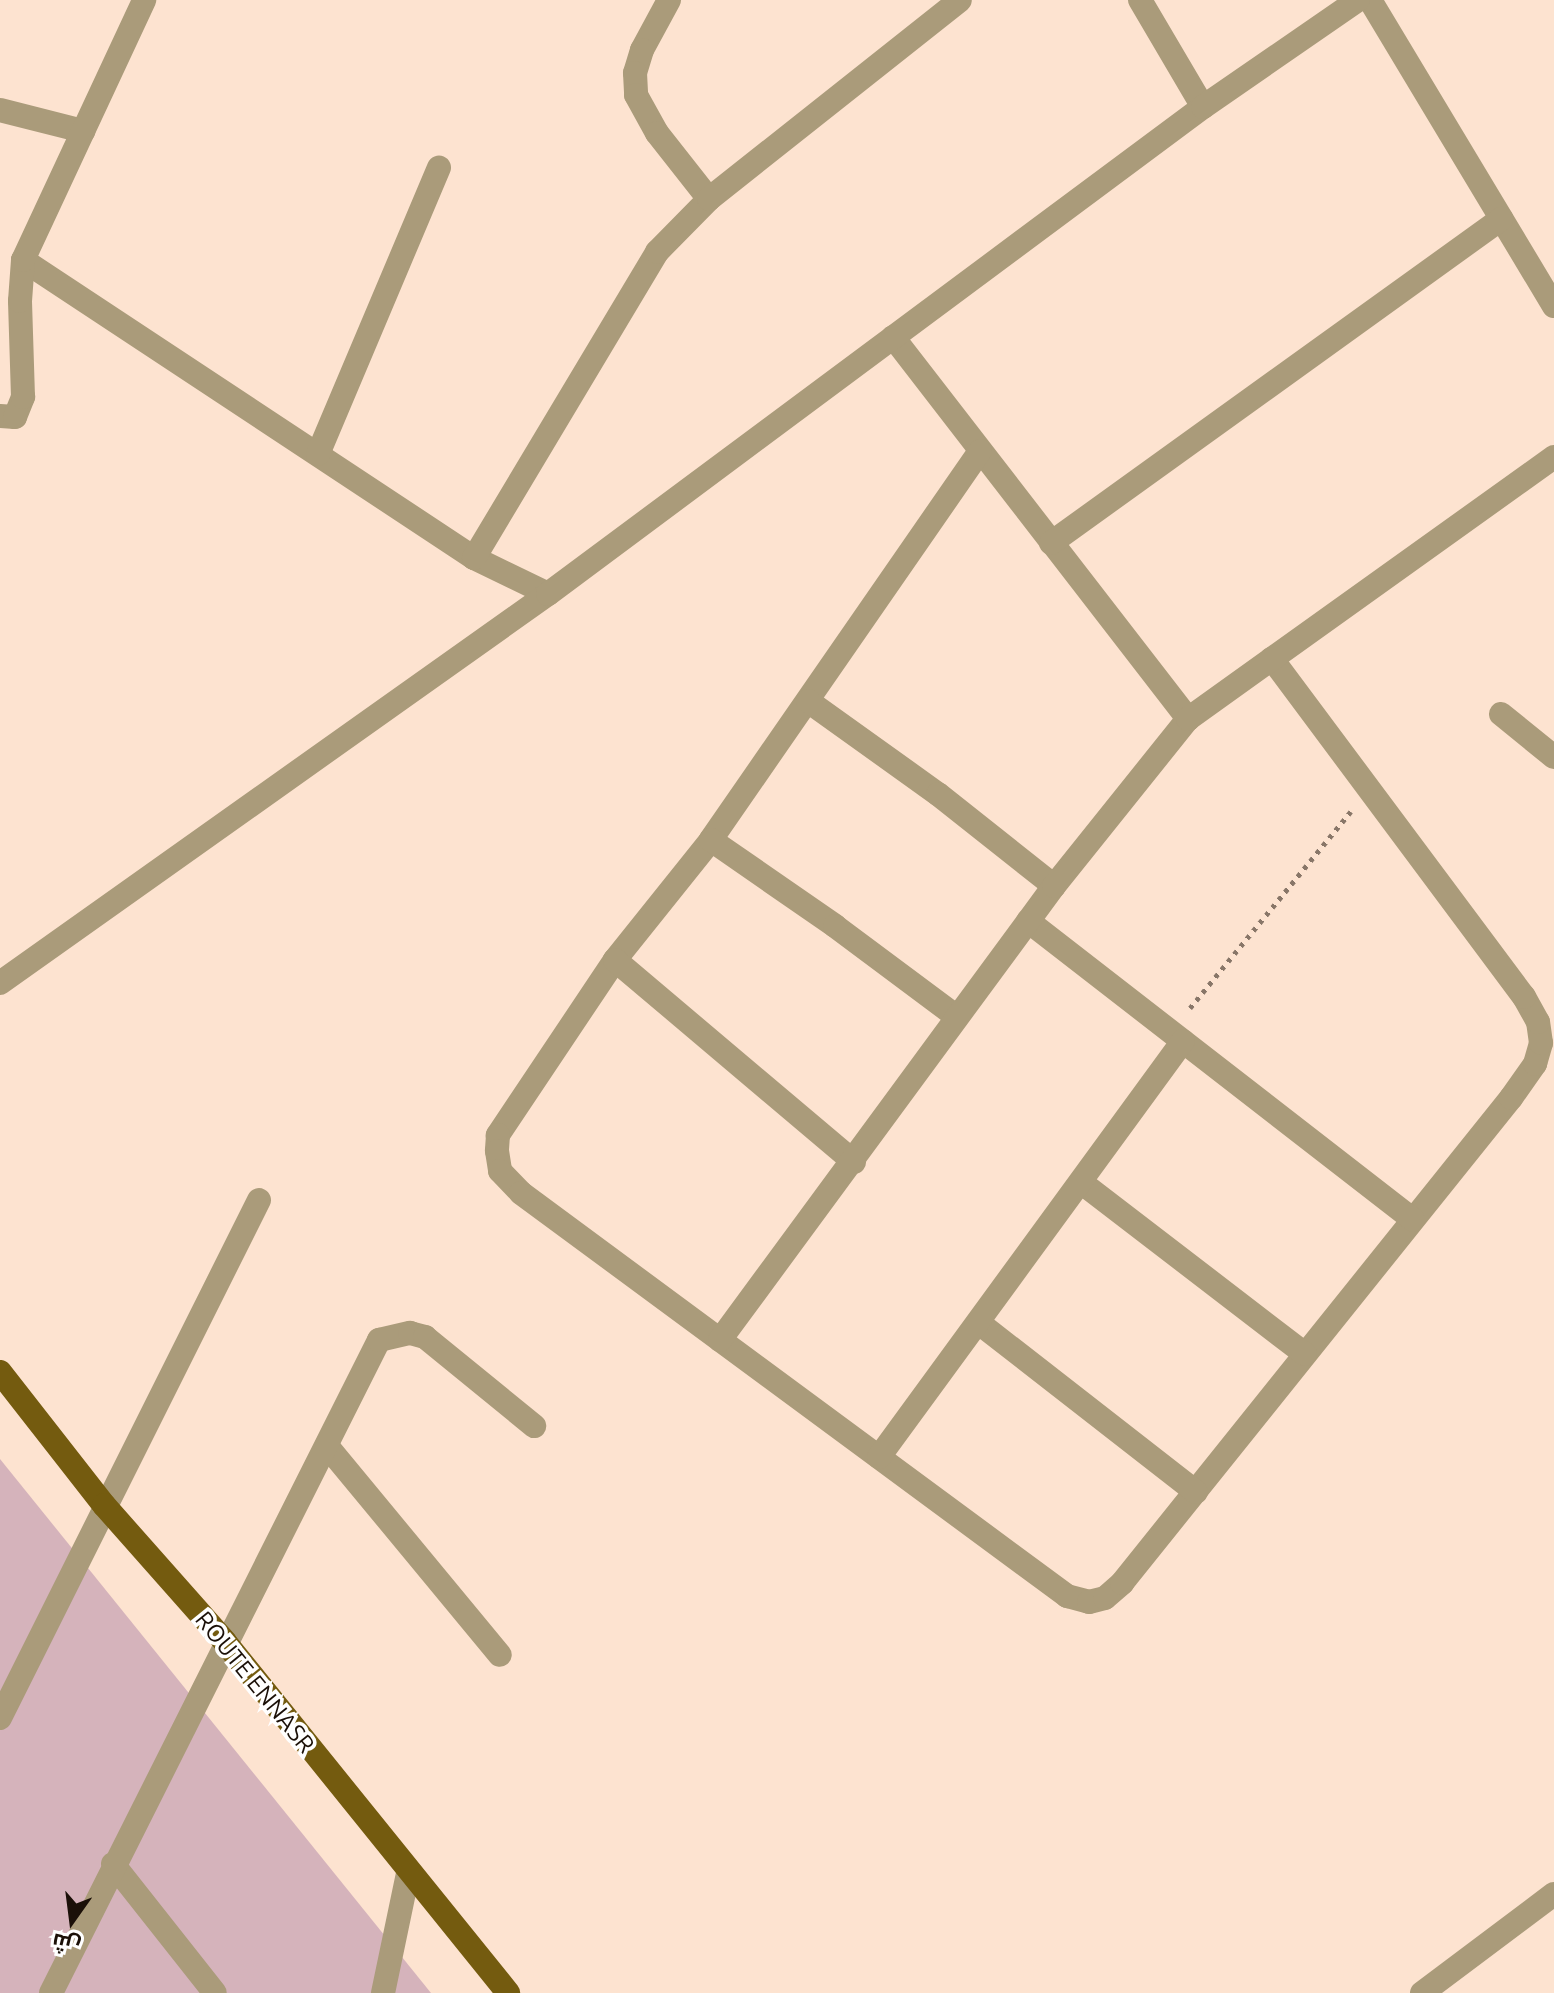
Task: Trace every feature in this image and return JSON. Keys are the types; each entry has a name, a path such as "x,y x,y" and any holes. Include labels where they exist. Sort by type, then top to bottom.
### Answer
{"main road":[{"name":"ROUTE ENNASR","path":"0,1372 104,1505 225,1642 408,1873 508,1993"}],"street":[{"path":"0,416 15,417 23,397 20,301 23,260 144,0"},
{"path":"669,0 642,50 635,73 636,95 657,133 709,199"},
{"path":"474,558 657,252 709,199 960,0"},
{"path":"1140,0 1203,107"},
{"path":"0,983 548,594 1203,107 1358,0"},
{"path":"1370,0 1554,306"},
{"path":"0,110 83,131"},
{"path":"318,454 439,168"},
{"path":"1051,543 1501,219"},
{"path":"23,260 474,558 548,594"},
{"path":"893,337 1188,719"},
{"path":"980,451 711,840 615,960 498,1135 500,1171 521,1193 1067,1596 1089,1602 1105,1598 1122,1583 1196,1492 1511,1098 1535,1064 1541,1043 1538,1022 1524,997 1272,659"},
{"path":"720,1340 854,1162 1054,886 1188,719 1554,457"},
{"path":"808,701 938,794 1054,886"},
{"path":"1501,714 1554,757"},
{"path":"711,840 835,926 957,1017"},
{"path":"1028,921 1413,1220"},
{"path":"615,960 854,1162"},
{"path":"879,1457 1082,1183 1177,1037"},
{"path":"1082,1183 1305,1354"},
{"path":"2,1705 259,1200"},
{"path":"979,1323 1196,1492"},
{"path":"51,1993 113,1864 379,1340 396,1334 425,1337 534,1426"},
{"path":"327,1446 500,1655"},
{"path":"113,1864 215,1993"},
{"path":"383,1993 408,1873"},
{"path":"1422,1993 1554,1894"}],"path":[{"path":"1177,1037 1369,788"}],"shaded area":[{"path":"0,1459 431,1993 0,1993"}]}
